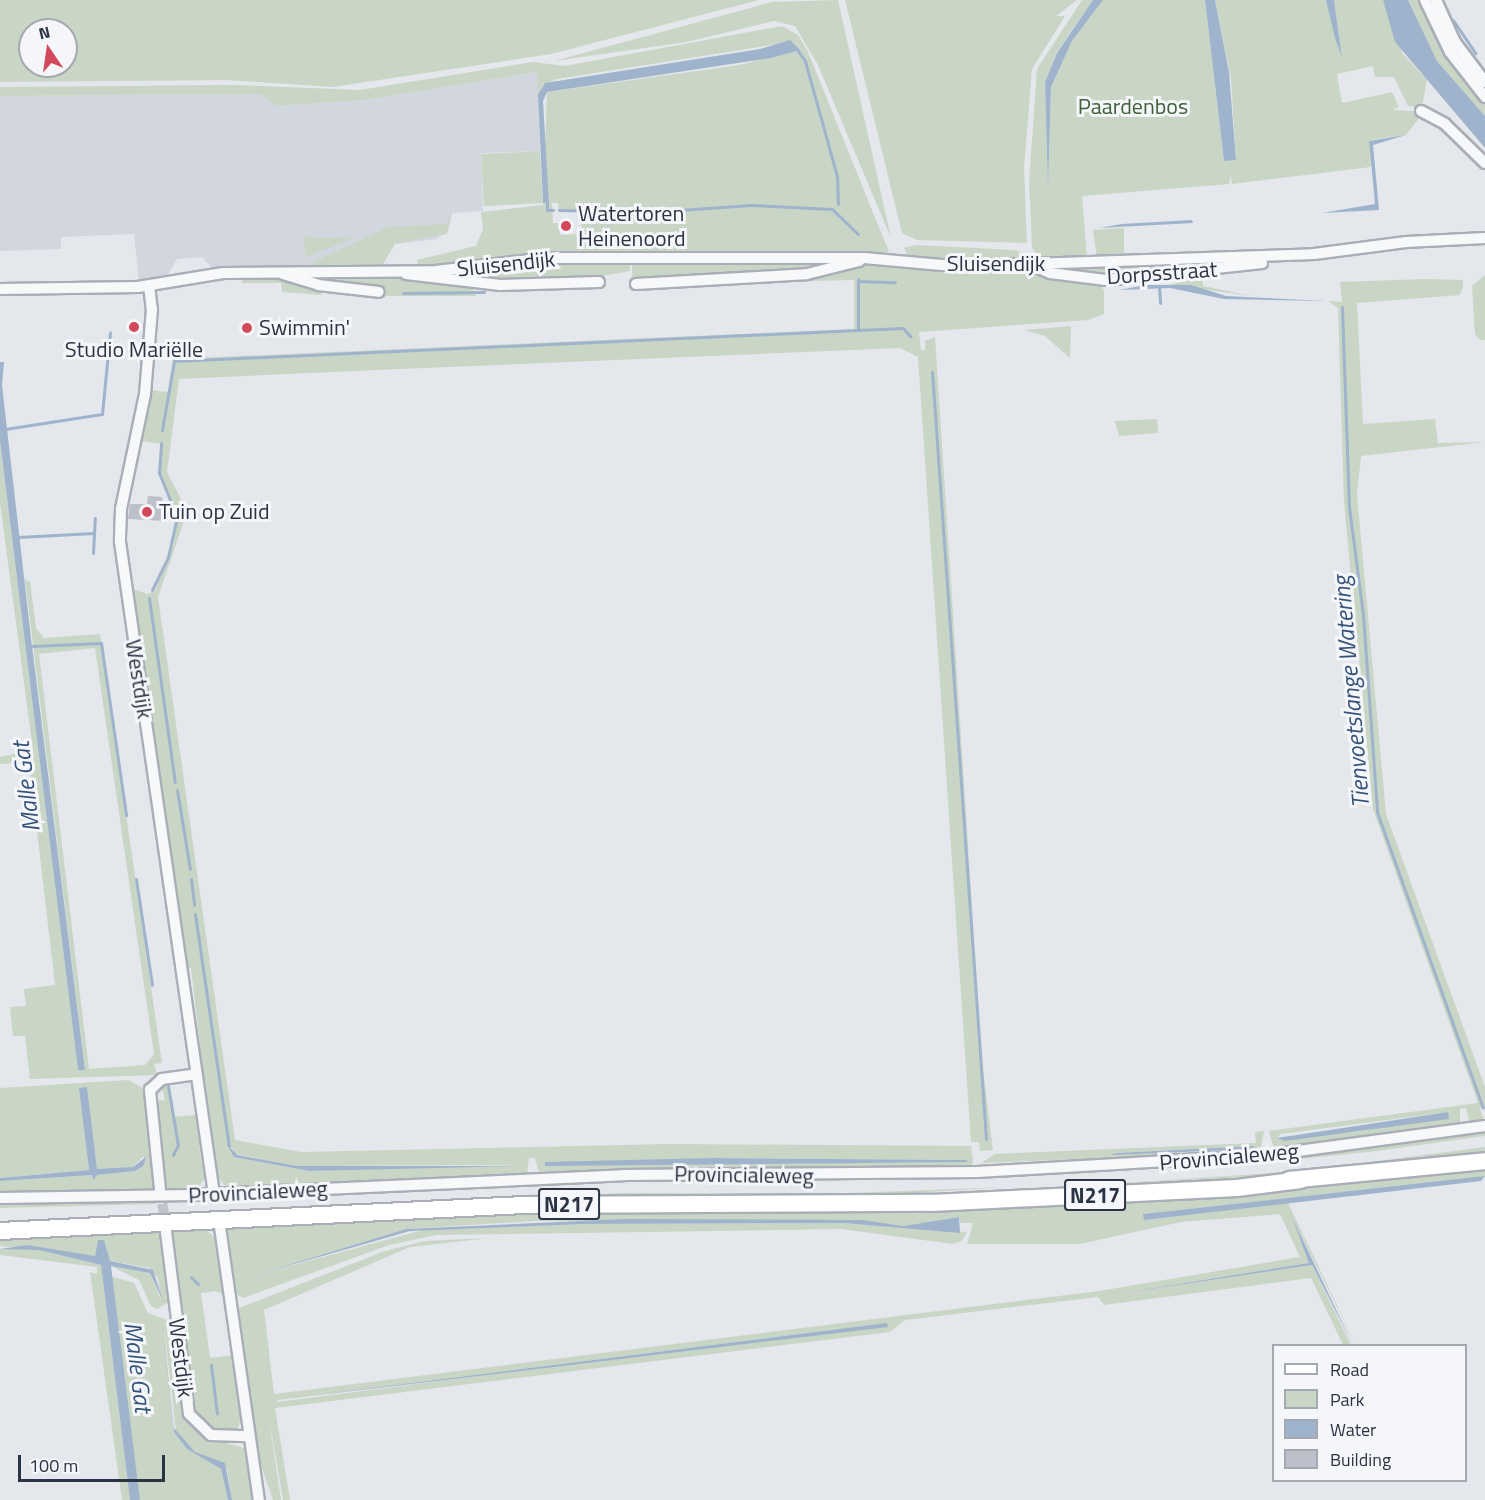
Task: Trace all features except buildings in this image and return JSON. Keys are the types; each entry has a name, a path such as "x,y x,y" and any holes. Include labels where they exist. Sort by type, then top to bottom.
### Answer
{"main road":[{"name":"Provincialeweg","path":"0,1231 524,1205 890,1202 1300,1180 1485,1161"}],"street":[{"path":"1425,0 1450,52 1485,97"},
{"path":"1436,0 1455,42 1485,82"},
{"path":"1421,111 1445,124 1485,163"},
{"name":"Dorpsstraat","path":"1031,264 1050,273 1112,280 1195,273 1294,255 1406,242 1485,238"},
{"name":"Dorpsstraat","path":"1091,263 1294,255"},
{"name":"Sluisendijk","path":"0,289 149,286 204,274 399,272 548,258 864,258 942,265 1091,263"},
{"name":"Sluisendijk","path":"636,284 807,274 864,258"},
{"name":"Sluisendijk","path":"280,272 318,285 379,292"},
{"name":"Sluisendijk","path":"399,272 420,279 500,285 599,282"},
{"name":"Westdijk","path":"149,286 152,309 146,385 121,509 120,542 214,1194"},
{"path":"160,1189 150,1090 162,1078 197,1074"},
{"name":"Provincialeweg","path":"0,1198 214,1194 593,1176 884,1176 1160,1163 1316,1150 1485,1126"},
{"path":"219,1220 258,1500"},
{"name":"Westdijk","path":"166,1232 189,1413 211,1435 249,1436"}],"shaded area":[{"path":"538,72 540,151 481,153 483,211 452,213 449,228 437,239 393,244 379,266 211,267 202,257 177,259 167,276 139,281 134,234 61,237 61,249 0,251 0,96 259,94 279,106 365,100"}],"green space":[{"path":"0,0 759,0 551,54 333,87 226,80 0,82"},
{"path":"838,0 891,238 818,65 795,26 774,21 686,42 554,61 772,2"},
{"path":"845,0 1077,0 1056,16 1065,16 1032,69 1024,168 1027,243 917,240 902,233"},
{"name":"Paardenbos","path":"1082,0 1093,0 1057,52 1045,82 1048,190 1051,87 1072,41 1103,0 1205,0 1224,161 1236,159 1231,79 1215,0 1326,0 1342,58 1334,0 1383,0 1403,54 1427,80 1422,107 1408,106 1394,77 1375,77 1373,66 1337,74 1342,103 1392,92 1399,107 1392,110 1413,111 1421,116 1406,135 1370,140 1371,167 1232,184 1231,175 1229,184 1082,196 1087,257 1041,260 1032,248 1029,182 1037,69"},
{"path":"1408,0 1424,0 1485,99 1485,116 1437,61"},
{"path":"782,26 798,35 808,52 889,252 418,267 417,260 476,246 483,229 481,212 543,205 547,92 739,65 800,50 790,42 557,79 543,85 538,94 537,72 365,100 278,106 259,94 0,96 0,87 235,85 360,90 533,62 565,66","holes":["552,203 558,203 559,212 582,212 581,234 560,235 560,223 553,223"]},
{"path":"540,151 543,203 484,206 481,154"},
{"path":"451,212 447,234 395,244 382,266 312,269 312,263 388,227 446,224"},
{"path":"1124,228 1124,258 1097,258 1093,230"},
{"path":"303,236 319,238 356,237 306,257"},
{"path":"916,245 1015,250 1028,255 1026,260 951,262 908,256 904,248"},
{"path":"1256,260 1112,278 1050,268"},
{"path":"850,261 821,269 633,282 632,271 632,264"},
{"path":"871,262 1036,271 1100,284 1104,291 1104,314 1088,320 919,332 921,350 925,350 925,341 935,337 982,1060 993,1150 980,1151 979,1142 971,1142 918,357 900,348 179,379 167,472 180,497 184,521 158,597 235,1140 301,1152 669,1144 971,1146 973,1162 969,1169 539,1173 535,1158 529,1158 527,1174 238,1188 224,1185 215,1173 191,968 186,968 131,588 147,594 155,591 173,546 178,518 160,473 162,444 141,441 150,390 168,392 173,359 854,329 854,280 808,281 808,277","holes":["230,1144 235,1154 297,1166 520,1165 309,1171 234,1157","713,1158 966,1160 968,1162 545,1165"]},
{"path":"546,263 630,264 630,271 579,280 498,283 447,274"},
{"path":"1203,275 1203,286 1252,296 1170,285"},
{"path":"1485,275 1485,340 1480,340 1475,334 1472,286"},
{"path":"396,276 470,284 476,296 386,296 385,289 292,277"},
{"path":"242,277 278,277 321,288 321,295 282,292 281,283 242,283"},
{"path":"1463,280 1460,295 1357,303 1363,424 1435,419 1438,443 1485,442 1361,456 1357,494 1386,814 1485,1087 1485,1106 1480,1109 1485,1122 1469,1121 1466,1108 1460,1109 1460,1126 1274,1150 1269,1131 1478,1103 1373,809 1344,502 1338,308 1328,301 1342,302 1340,282","holes":["1448,1112 1358,1132 1277,1138 1281,1134"]},
{"path":"1071,326 1070,358 1045,336 1024,330"},
{"path":"1157,419 1158,433 1119,436 1115,421"},
{"path":"0,441 78,1070 85,1069 25,579 30,582 36,628 44,638 100,634 162,1063 154,1064 157,1075 30,1079 25,1036 13,1036 10,1007 26,1006 24,989 55,985 29,762 0,764 0,757 33,750 0,503","holes":["95,648 154,1054 145,1065 89,1069 39,654"]},
{"path":"128,1080 145,1089 154,1192 0,1194 0,1181 92,1175 93,1180 96,1175 135,1171 147,1159 143,1157 131,1168 97,1169 86,1088 80,1088 89,1170 0,1178 0,1088"},
{"path":"167,1082 173,1117 196,1115 201,1160 207,1174 198,1189 168,1191 155,1101 165,1100 161,1084"},
{"path":"1264,1131 1260,1152 981,1163 995,1154 1256,1143 1255,1132","holes":["1253,1146 1254,1148 1196,1152 1112,1153"]},
{"path":"1485,1133 1485,1136 1369,1152 1260,1163 1209,1165"},
{"path":"1485,1147 1485,1156 1283,1175 1095,1185 1301,1171"},
{"path":"1485,1167 1485,1176 1474,1178 1143,1214 1166,1217 1288,1203 1356,1344 1292,1217 1310,1263 1111,1295 1312,1265 1351,1344 1343,1344 1311,1278 1104,1305 1098,1297 905,1320 890,1332 275,1408 290,1500 283,1500 268,1413 281,1500 273,1500 255,1448 239,1308 385,1251 425,1241 490,1238 410,1247 264,1310 274,1394 1099,1291 1300,1257 1280,1214 1181,1222 1080,1244 967,1244 973,1223 960,1223 959,1217 903,1226 855,1220 534,1221 406,1229 249,1277 423,1230 585,1224 844,1223 967,1232 962,1241 953,1244 841,1229 436,1235 389,1245 243,1298 234,1293 225,1233 230,1228 469,1212 1237,1197","holes":["887,1323 277,1402 277,1400"]},
{"path":"598,1180 853,1181 596,1182 168,1203"},
{"path":"1009,1187 879,1195 588,1197 170,1214 626,1193 822,1194"},
{"path":"156,1200 156,1204 0,1208 0,1202"},
{"path":"203,1228 216,1238 226,1296 216,1291 201,1293 210,1358 234,1355 243,1415 237,1430 226,1433 210,1430 195,1417 170,1229"},
{"path":"161,1229 170,1301 158,1309 151,1306 139,1280 111,1266 150,1273 161,1300 158,1278 149,1268 110,1261 98,1241 95,1256 0,1246 0,1235"},
{"path":"0,1249 34,1249 101,1265 130,1500 122,1500 90,1272 97,1274 97,1267 0,1255"},
{"path":"110,1276 134,1283 148,1313 172,1322 186,1420 203,1437 244,1448 253,1500 232,1500 227,1469 195,1452 176,1431 164,1325 173,1428 187,1449 221,1469 228,1500 140,1500"}],"water":[{"path":"1093,0 1103,0 1072,41 1051,87 1048,190 1045,82 1057,53"},
{"path":"1205,0 1215,0 1229,72 1236,160 1224,161"},
{"path":"1326,0 1334,0 1342,58 1335,38"},
{"path":"1383,0 1408,0 1437,61 1485,116 1485,148 1395,42"},
{"path":"790,40 800,50 771,58 547,92 543,101 549,203 543,203 538,94 545,83 760,49"},
{"path":"1406,135 1373,145 1379,210 1322,213 1375,204 1369,141"},
{"path":"1192,220 1193,223 1099,228 1122,224"},
{"path":"1146,285 1191,285 1226,296 1328,301 1224,299 1170,288 1119,290"},
{"path":"0,362 4,362 2,385 85,1070 78,1070 0,441"},
{"path":"87,1087 97,1169 133,1167 147,1156 143,1166 135,1171 97,1175 93,1180 92,1175 0,1181 0,1178 89,1170 79,1088"},
{"path":"1448,1112 1449,1119 1285,1141 1277,1138"},
{"path":"227,1144 237,1155 297,1166 520,1166 309,1171 234,1157"},
{"path":"1253,1146 1257,1149 1111,1155 1116,1153"},
{"path":"713,1158 966,1160 969,1162 545,1166 545,1162"},
{"path":"1485,1176 1481,1181 1144,1220 1143,1214"},
{"path":"959,1217 960,1233 844,1223 585,1224 410,1231 249,1277 406,1229 625,1219 863,1220 903,1226"},
{"path":"1292,1217 1353,1344 1312,1265 1111,1295 1309,1263"},
{"path":"98,1240 104,1240 110,1261 153,1270 163,1301 150,1273 111,1266 140,1500 130,1500 101,1265 39,1250 0,1249 27,1245 95,1256"},
{"path":"887,1323 888,1327 277,1400"},
{"path":"162,1326 174,1428 195,1452 225,1463 232,1500 228,1500 221,1469 187,1449 174,1432"}],"waterway":[{"path":"1453,20 1475,53"},
{"path":"796,48 805,61 837,176 838,204"},
{"path":"547,200 547,210 553,210"},
{"path":"559,210 651,212 751,205 832,209 858,234"},
{"path":"858,279 858,330 903,328 910,336"},
{"path":"858,281 895,282"},
{"name":"Tienvoetslange Watering","path":"1159,287 1160,303"},
{"path":"403,293 484,292"},
{"name":"Tienvoetslange Watering","path":"1342,307 1349,507 1363,615 1377,812 1483,1108"},
{"path":"162,430 174,361 858,330"},
{"path":"5,429 102,414 110,332"},
{"path":"932,372 986,1139"},
{"path":"152,590 168,557 177,517 159,473 161,443"},
{"path":"93,553 95,518"},
{"path":"18,537 94,533"},
{"path":"149,598 175,782"},
{"path":"32,646 101,643 126,815"},
{"path":"177,790 190,869"},
{"path":"136,879 152,985"},
{"path":"191,879 194,905"},
{"path":"195,914 229,1146"},
{"path":"168,1086 178,1145 173,1155"},
{"path":"191,1277 198,1284"},
{"path":"211,1365 217,1414"}],"tunnel":[{"path":"160,1189 166,1228"}],"place":[{"name":"Watertoren Heinenoord","path":"566,226"},
{"name":"Studio Mariëlle","path":"134,327"},
{"name":"Swimmin'","path":"247,328"},
{"name":"Tuin op Zuid","path":"147,512"}],"water label":[{"name":"Malle Gat","path":"26,787"},
{"name":"Malle Gat","path":"138,1367"}]}
